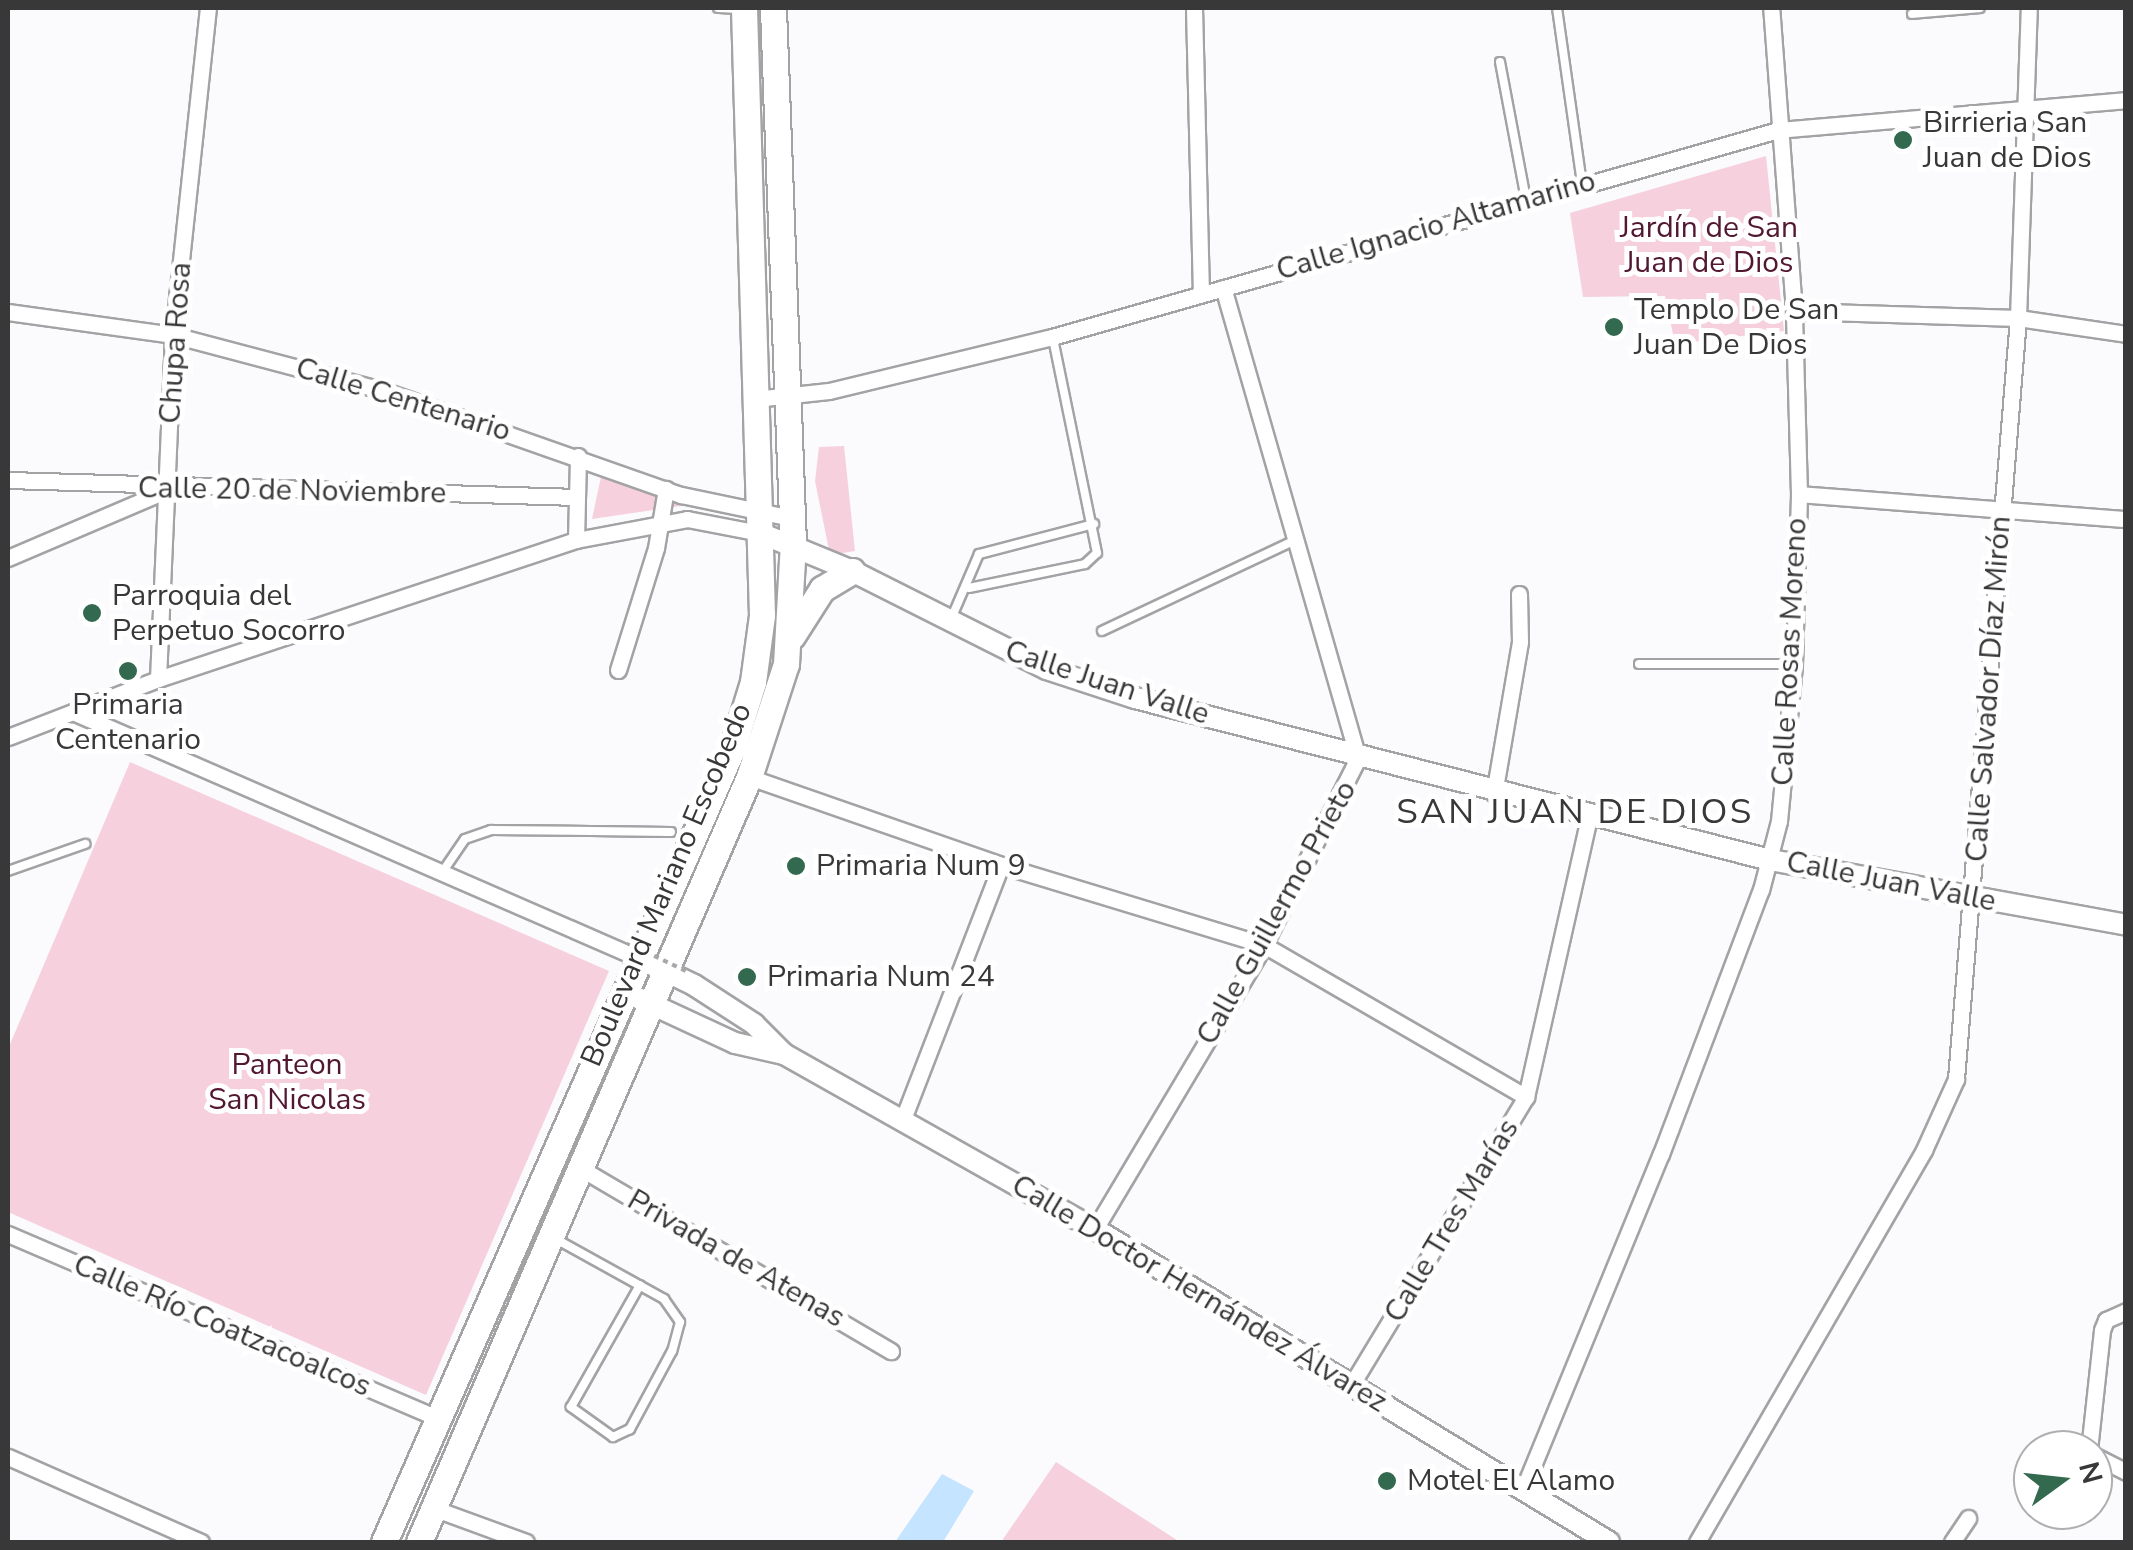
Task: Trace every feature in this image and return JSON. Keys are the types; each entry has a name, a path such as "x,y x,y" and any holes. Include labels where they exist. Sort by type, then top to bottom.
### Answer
{"main road":[{"name":"Boulevard Mariano Escobedo","path":"384,1542 622,990 631,950 744,716 759,649 760,522 736,8"},
{"name":"Boulevard Mariano Escobedo","path":"418,1542 652,1004 676,972 749,777 790,640 792,531 773,8"},
{"path":"790,640 822,589 852,571"}],"street":[{"name":"Chupa Rosa","path":"158,680 173,334 208,8"},
{"path":"1194,8 1201,294"},
{"name":"Calle Rosas Moreno","path":"1523,1490 1590,1338 1770,860 1794,664 1798,494 1794,311 1771,8"},
{"name":"Calle Salvador Díaz Mirón","path":"1697,1542 1941,1118 1963,1045 2018,318 2030,8"},
{"name":"Calle Ignacio Altamarino","path":"755,398 786,397 1052,337 1778,130 2126,100"},
{"name":"Calle Guillermo Prieto","path":"1094,1229 1264,944 1358,758 1223,288"},
{"path":"1794,311 2018,318 2126,334"},
{"name":"Calle Centenario","path":"8,312 173,334 388,392 760,522"},
{"path":"576,540 578,456"},
{"name":"Calle 20 de Noviembre","path":"8,480 169,489 576,497"},
{"path":"8,558 169,489"},
{"path":"618,670 662,522 666,490"},
{"path":"1798,494 2126,520"},
{"name":"Calle Juan Valle","path":"8,738 158,680 576,540 687,519 760,522 792,531 852,571 948,623 1048,669 1117,692 1494,794 1770,860 2126,925"},
{"path":"1494,794 1520,642 1518,594"},
{"name":"Calle Doctor Hernández Álvarez","path":"74,712 440,874 631,950 676,972 738,1012 784,1054 1094,1229 1609,1542"},
{"path":"749,777 1001,865 1264,944 1526,1097"},
{"name":"Calle Tres Marías","path":"1352,1384 1526,1097 1588,817"},
{"path":"903,1118 1001,865"},
{"name":"Calle Doctor Hernández Álvarez","path":"622,990 735,1043 784,1054"},
{"name":"Privada de Atenas","path":"580,1168 891,1351"},
{"name":"Calle Río Coatzacoalcos","path":"8,1234 437,1418"},
{"path":"2093,1430 2102,1330 2106,1320 2126,1312"},
{"path":"8,1457 201,1542"},
{"path":"433,1508 526,1542"},
{"path":"1952,1542 1968,1518"}],"lane":[{"path":"1557,8 1582,184"},
{"path":"1912,14 1980,8"},
{"path":"1500,62 1526,200"},
{"path":"968,588 1086,564 1098,546 1052,337"},
{"path":"948,623 968,588 980,554 1094,524"},
{"path":"1102,631 1295,540"},
{"path":"1639,664 1794,664"},
{"path":"440,874 465,839 491,830 671,832"},
{"path":"8,872 85,844"},
{"path":"551,1237 640,1286 676,1310 679,1334 630,1429 613,1437 571,1407 640,1286"}],"path":[{"path":"631,950 676,972"}],"green space":[{"name":"Jardín de San Juan de Dios","path":"1766,156 1784,331 1675,344 1665,296 1583,297 1570,213"},
{"path":"844,446 855,551 830,555 815,481 819,447"},
{"path":"602,472 694,504 592,519"},
{"name":"Panteon San Nicolas","path":"130,762 609,971 426,1395 8,1212 8,1049"},
{"path":"1056,1462 1180,1542 1001,1542"}],"water":[{"path":"942,1474 974,1491 943,1542 895,1542"}],"place":[{"name":"Birrieria San Juan de Dios","path":"1903,140"},
{"name":"Templo De San Juan De Dios","path":"1614,327"},
{"name":"Parroquia del Perpetuo Socorro","path":"92,613"},
{"name":"Primaria Centenario","path":"128,671"},
{"name":"Primaria Num 9","path":"796,866"},
{"name":"Primaria Num 24","path":"747,977"},
{"name":"Motel El Alamo","path":"1387,1481"}],"district":[{"name":"SAN JUAN DE DIOS","path":"1575,812"}]}
